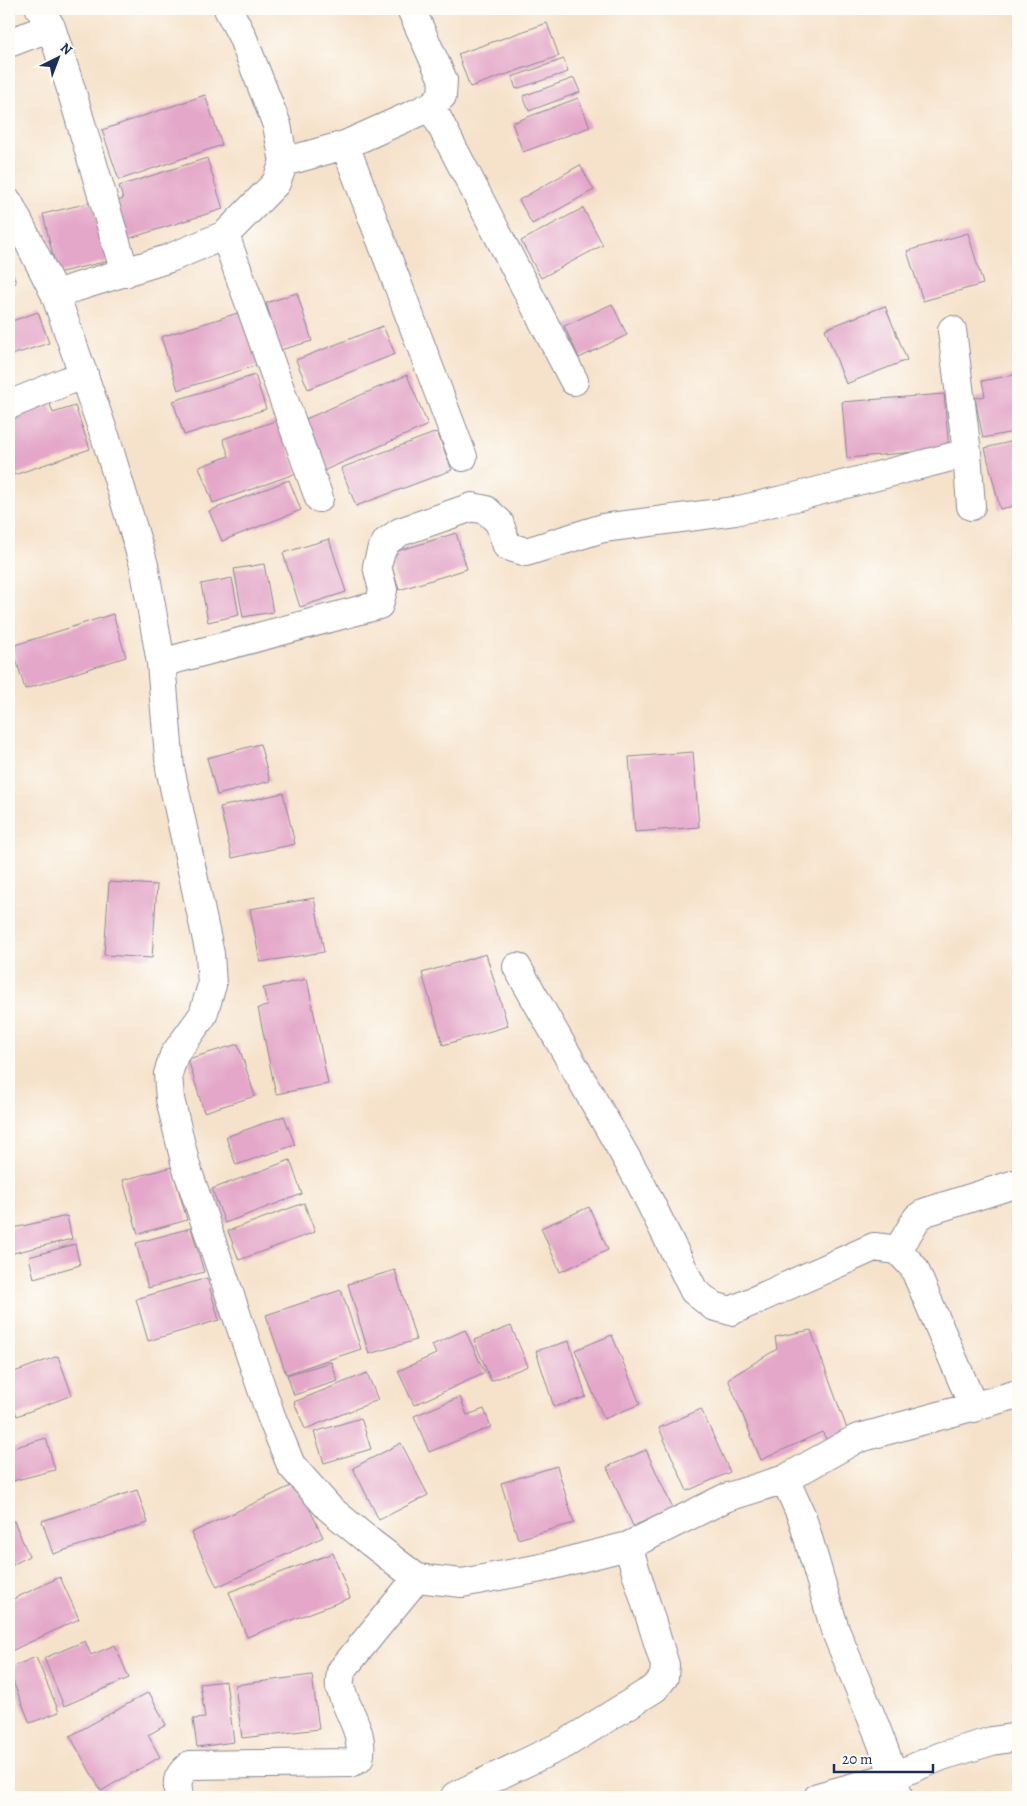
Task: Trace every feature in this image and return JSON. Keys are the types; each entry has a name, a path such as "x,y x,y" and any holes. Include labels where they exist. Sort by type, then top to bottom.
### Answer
{"street":[{"path":"55,294 170,258 225,236 276,183 284,162 277,125 242,36 229,9"},
{"path":"284,162 345,145 431,106 442,96 443,80 412,9"},
{"path":"9,43 46,18 70,86 125,273"},
{"path":"431,106 574,381"},
{"path":"345,145 463,457"},
{"path":"9,204 55,294 106,439 144,565 161,663 170,768 210,954 212,985 204,1015 174,1055 168,1074 170,1099 186,1166 270,1416 291,1465 329,1508 417,1578 462,1583 541,1568 628,1546 725,1498 785,1479 856,1439 974,1408 1018,1394"},
{"path":"225,236 319,498"},
{"path":"952,330 967,452 971,506"},
{"path":"9,405 84,374"},
{"path":"161,663 379,605 383,590 377,566 381,551 387,541 400,532 472,507 486,510 499,522 507,546 526,552 603,528 735,511 967,452"},
{"path":"517,966 640,1182 694,1291 713,1306 731,1311 874,1247 898,1250 914,1268 974,1408"},
{"path":"898,1250 917,1218 926,1212 1018,1183"},
{"path":"785,1479 802,1517 835,1630 876,1728 896,1787"},
{"path":"455,1796 565,1744 655,1688 664,1677 665,1665 628,1546"},
{"path":"179,1797 178,1778 180,1773 190,1765 350,1763 359,1759 362,1749 355,1723 340,1686 341,1671 417,1578"},
{"path":"818,1797 896,1787 942,1756 992,1740 1018,1736"}],"building":[{"path":"547,23 559,56 470,87 458,54"},
{"path":"564,59 568,72 516,89 512,77"},
{"path":"574,78 580,92 529,111 523,96"},
{"path":"205,95 222,145 119,180 102,130"},
{"path":"578,98 590,127 523,152 512,123"},
{"path":"207,158 223,209 127,239 115,202 123,199 119,186"},
{"path":"580,165 594,190 532,224 519,200"},
{"path":"93,202 108,261 57,273 43,214"},
{"path":"583,208 603,245 541,278 521,241"},
{"path":"968,233 983,284 923,301 907,251"},
{"path":"9,263 16,283 9,285"},
{"path":"297,293 312,341 280,350 266,303"},
{"path":"612,304 627,335 579,358 564,326"},
{"path":"885,306 907,360 846,384 825,329"},
{"path":"244,311 261,364 178,390 161,337"},
{"path":"38,312 49,343 9,356 9,322"},
{"path":"383,326 395,354 308,389 296,360"},
{"path":"1018,374 1018,431 983,438 975,398 985,396 982,381"},
{"path":"255,375 266,409 184,435 173,401"},
{"path":"407,375 428,425 323,471 301,421"},
{"path":"944,394 949,449 847,458 842,402"},
{"path":"48,398 53,413 75,406 90,449 14,475 9,460 9,411"},
{"path":"278,420 297,473 213,503 199,467 229,456 223,439"},
{"path":"437,432 452,470 356,506 341,468"},
{"path":"1018,440 1018,505 1000,509 985,448"},
{"path":"289,480 301,510 222,541 209,511"},
{"path":"456,533 467,569 399,590 388,554"},
{"path":"329,539 346,592 300,607 283,553"},
{"path":"264,564 273,612 243,617 234,569"},
{"path":"232,578 239,615 208,622 201,584"},
{"path":"113,614 126,657 25,689 12,646"},
{"path":"260,744 270,781 217,795 207,758"},
{"path":"693,752 699,827 635,832 629,757"},
{"path":"283,793 295,844 232,858 220,807"},
{"path":"109,882 157,885 152,958 104,955"},
{"path":"314,898 324,952 260,962 250,909"},
{"path":"486,954 508,1026 443,1045 422,973"},
{"path":"307,979 328,1084 276,1094 258,1008 268,1006 263,988"},
{"path":"238,1044 255,1096 204,1112 188,1059"},
{"path":"284,1116 295,1145 236,1165 226,1137"},
{"path":"290,1160 302,1194 225,1223 212,1189"},
{"path":"172,1167 187,1220 138,1234 123,1180"},
{"path":"304,1203 315,1232 239,1260 228,1231"},
{"path":"589,1207 608,1250 560,1272 541,1228"},
{"path":"67,1216 72,1239 9,1254 9,1229"},
{"path":"191,1228 204,1272 148,1288 136,1243"},
{"path":"75,1244 80,1265 34,1278 29,1257"},
{"path":"395,1270 416,1340 369,1354 348,1284"},
{"path":"207,1278 219,1320 148,1341 136,1299"},
{"path":"341,1290 361,1349 286,1374 266,1315"},
{"path":"511,1326 528,1366 491,1381 474,1340"},
{"path":"465,1330 485,1373 414,1405 398,1371 436,1354 432,1345"},
{"path":"811,1330 847,1429 827,1440 822,1432 761,1460 728,1379 777,1349 775,1337"},
{"path":"612,1335 640,1404 604,1419 575,1350"},
{"path":"569,1341 586,1397 554,1407 536,1351"},
{"path":"58,1356 72,1395 17,1416 9,1394 9,1374"},
{"path":"331,1362 338,1381 294,1395 287,1375"},
{"path":"367,1373 378,1400 305,1429 294,1402"},
{"path":"460,1397 467,1415 484,1409 491,1427 429,1452 414,1416"},
{"path":"701,1409 730,1472 687,1491 659,1428"},
{"path":"361,1418 371,1449 324,1463 314,1432"},
{"path":"46,1438 55,1470 9,1482 9,1449"},
{"path":"401,1443 428,1495 379,1520 353,1468"},
{"path":"646,1450 673,1509 633,1526 607,1467"},
{"path":"557,1466 574,1523 518,1539 501,1483"},
{"path":"297,1483 323,1537 217,1587 191,1533"},
{"path":"137,1490 148,1523 53,1554 42,1521"},
{"path":"14,1521 29,1556 9,1567 9,1523"},
{"path":"333,1553 350,1598 247,1637 229,1592"},
{"path":"60,1577 79,1619 9,1652 9,1601"},
{"path":"85,1641 91,1655 115,1645 129,1678 64,1706 44,1658"},
{"path":"36,1657 59,1712 30,1723 9,1668"},
{"path":"312,1675 319,1729 242,1738 235,1685"},
{"path":"226,1681 234,1742 197,1747 193,1719 205,1718 200,1684"},
{"path":"149,1692 166,1725 148,1735 160,1757 101,1791 70,1736"}]}
